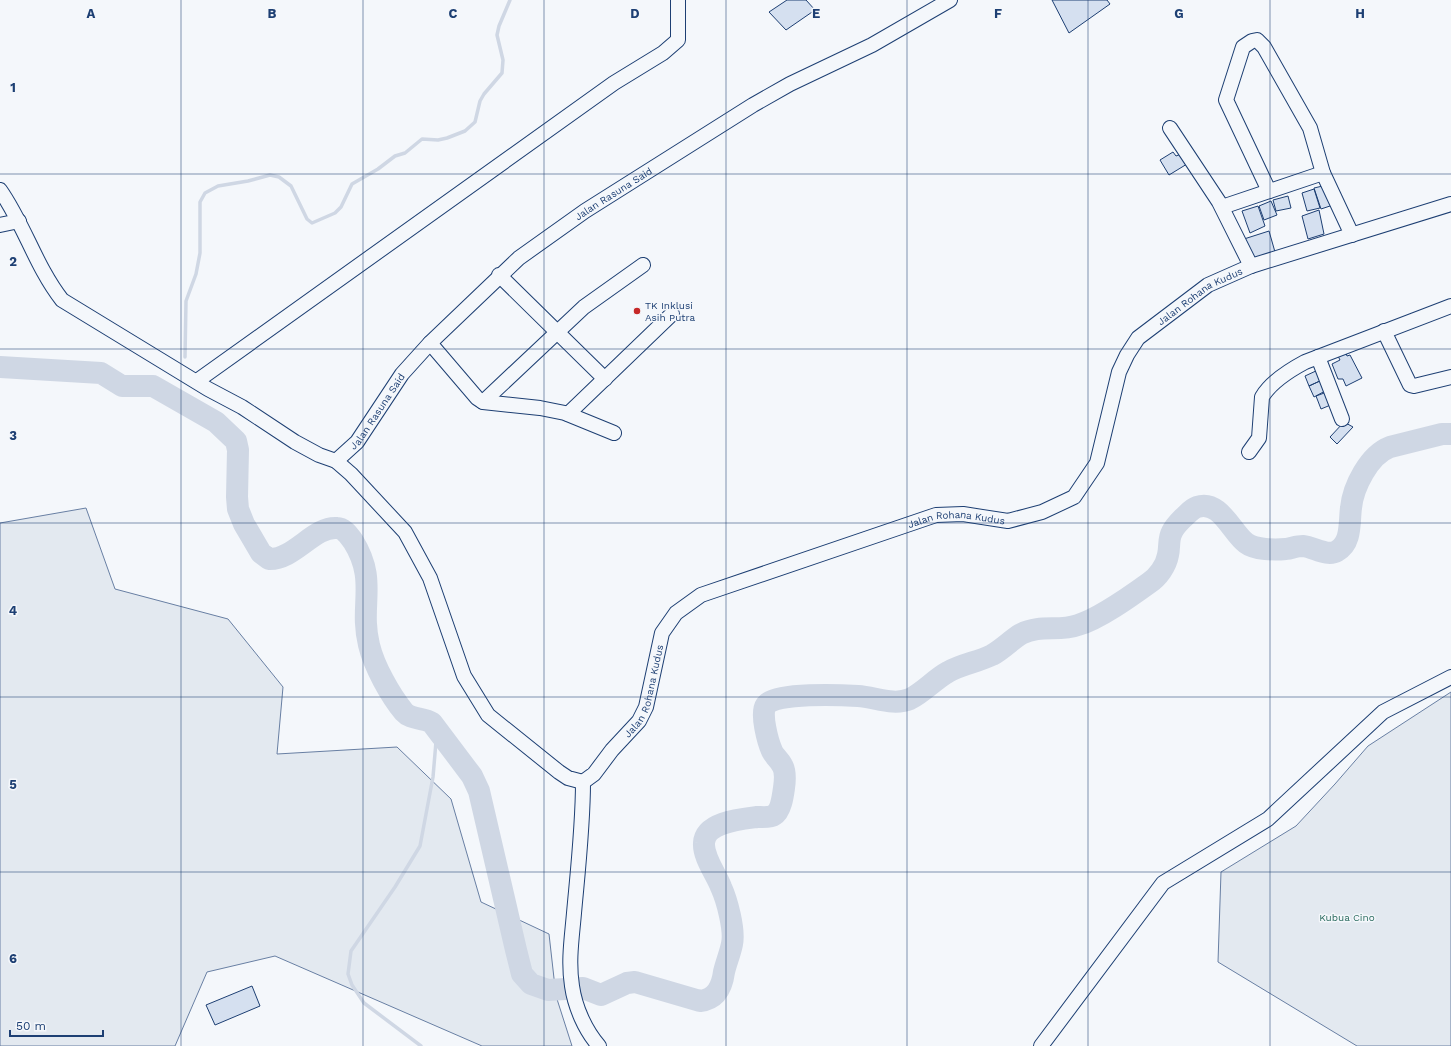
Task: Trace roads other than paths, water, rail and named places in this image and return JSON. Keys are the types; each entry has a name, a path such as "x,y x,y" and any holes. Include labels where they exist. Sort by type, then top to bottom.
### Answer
{"street":[{"path":"197,381 614,83 663,53 678,40 678,0"},
{"name":"Jalan Rasuna Said","path":"336,461 357,442 402,374 430,343 519,258 585,211 753,105 790,84 872,45 950,0"},
{"path":"1269,191 1226,100 1244,47 1252,40 1257,40 1264,47 1310,128 1323,173 1352,235"},
{"path":"1170,128 1222,208 1251,266"},
{"path":"1222,208 1323,173"},
{"path":"0,190 19,221 54,290 62,300 295,442 319,455 336,461 351,474 405,532 430,578 464,676 488,715 559,772 568,778 582,782 583,816 570,958 572,986 580,1014 592,1038 599,1046"},
{"name":"Jalan Rohana Kudus","path":"582,782 594,774 612,750 639,721 646,707 662,633 676,613 701,595 936,515 963,514 1008,521 1042,512 1074,497 1097,463 1119,372 1138,338 1208,285 1251,266 1451,204"},
{"path":"0,225 19,221"},
{"path":"483,402 589,303 644,265"},
{"path":"499,276 605,379"},
{"path":"1249,452 1259,438 1260,403 1265,392 1296,367 1384,331 1451,306"},
{"path":"568,414 672,314"},
{"path":"1384,331 1410,385 1414,386 1451,377"},
{"path":"430,343 477,398 483,402 540,408 568,414 614,433"},
{"path":"1318,357 1342,419"},
{"path":"1041,1046 1163,883 1268,819 1384,712 1451,677"}],"waterway":[{"path":"185,357 186,301 196,274 200,253 200,202 205,193 218,186 248,181 270,175 279,177 291,186 307,219 312,223 335,213 341,207 352,184 378,169 395,156 405,153 422,139 438,140 465,131 475,122 480,101 484,94 502,73 503,60 497,35 499,26 510,0"},
{"path":"0,367 101,373 122,386 153,386 216,422 236,441 238,450 238,509 244,524 261,553 269,559 278,558 287,554 320,532 328,529 342,529 353,541 365,568 367,593 366,630 371,653 383,680 393,697 407,715 432,723 472,776 479,791 522,974 531,984 548,990 583,988 601,995 627,983 635,982 700,1001 710,998 720,987 733,938 726,899 710,865 704,848 706,836 710,830 725,823 742,819 772,816 780,807 782,799 785,773 781,763 773,753 765,728 764,709 766,705 772,701 782,698 809,695 858,696 897,702 904,701 915,696 948,672 992,655 1021,634 1036,629 1071,627 1095,618 1115,607 1155,578 1161,571 1167,559 1170,537 1173,530 1183,518 1197,507 1205,506 1219,512 1241,538 1246,543 1254,547 1265,549 1286,549 1303,546 1333,553 1345,543 1349,532 1352,500 1355,491 1363,473 1375,457 1390,447 1442,434 1451,434"},
{"path":"421,1046 364,1003 352,985 348,974 351,951 395,887 420,846 433,777 437,730"}],"place":[{"name":"TK Inklusi Asih Putra","path":"637,311"}],"park label":[{"name":"Kubua Cino","path":"1347,917"}]}
